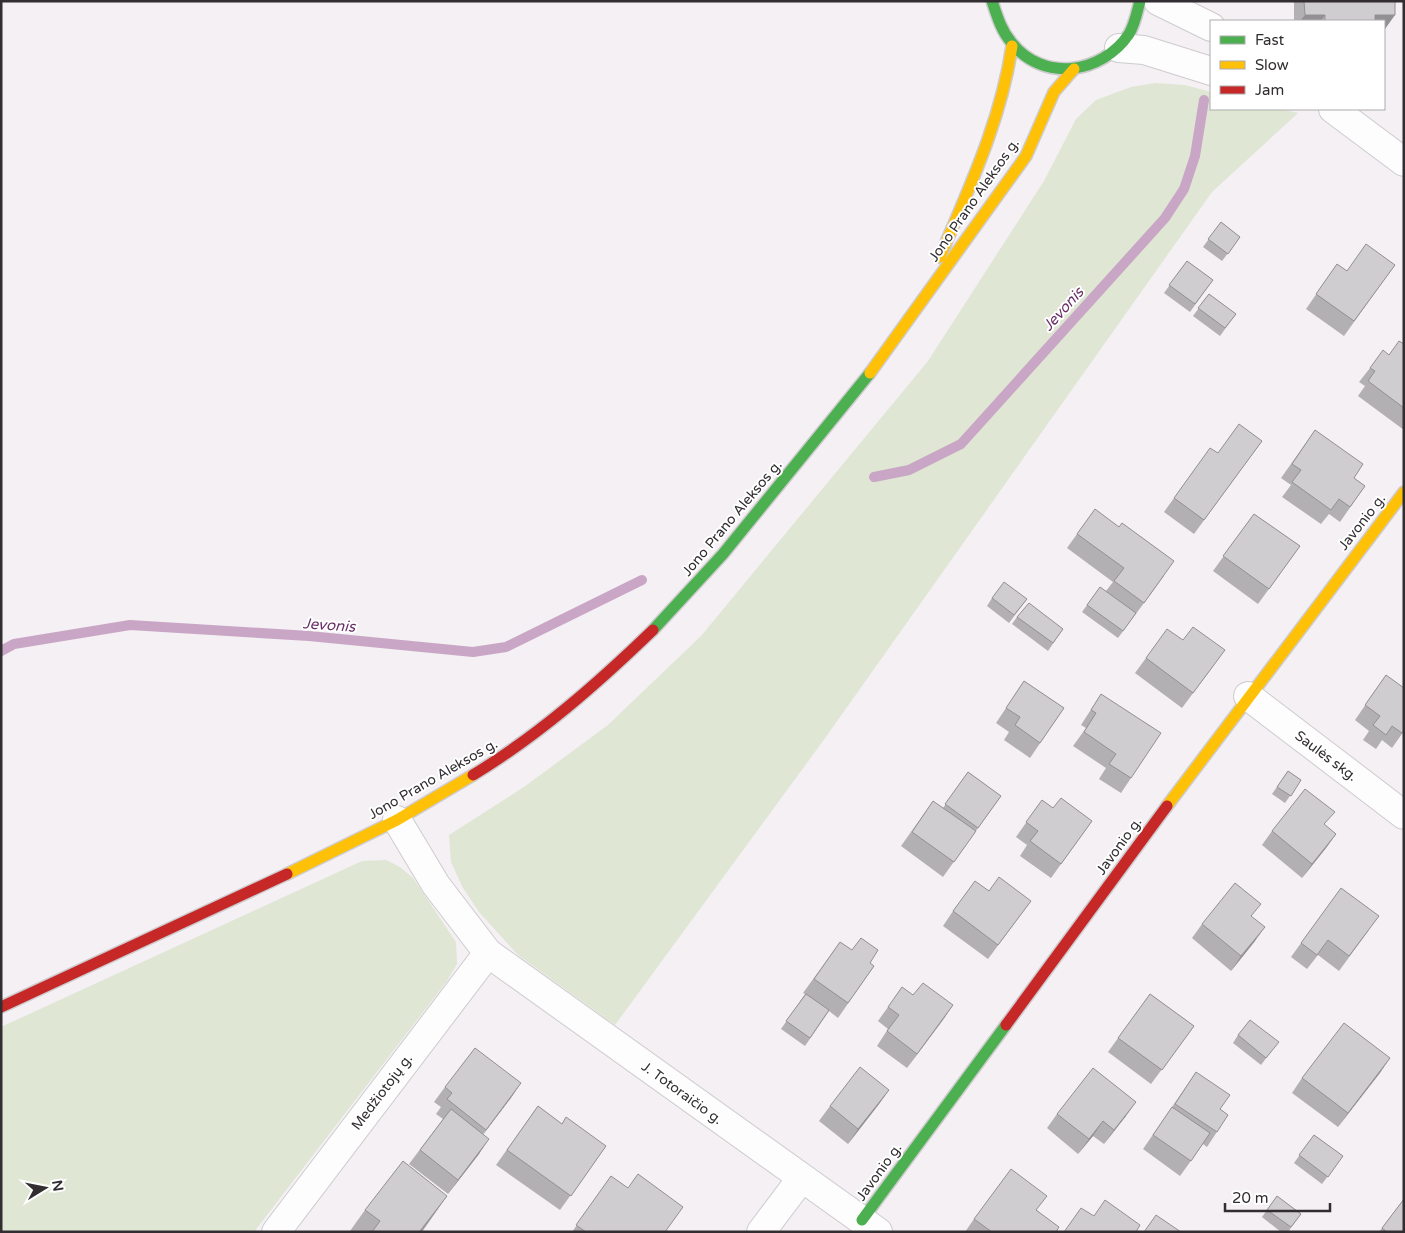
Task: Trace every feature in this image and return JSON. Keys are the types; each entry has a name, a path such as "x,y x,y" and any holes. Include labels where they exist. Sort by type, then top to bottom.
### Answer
{"street":[{"path":"992,1 994,15 1001,32 1012,46 1025,57 1040,65 1057,69 1074,69 1090,65 1118,48 1129,34 1136,18 1140,1"},
{"path":"1158,1 1210,26"},
{"name":"Jono Prano Aleksos g.","path":"925,296 986,144 1010,73 1012,46"},
{"path":"1118,48 1144,50 1210,71"},
{"name":"Jono Prano Aleksos g.","path":"1,1006 272,881 396,820 506,756 568,708 612,670 662,622 723,554 877,364 1026,156 1054,92 1074,69"},
{"path":"1334,110 1404,162"},
{"name":"Javonio g.","path":"870,1226 1248,696 1404,492"},
{"name":"Saulės skg.","path":"1248,696 1404,815"},
{"name":"J. Totoraičio g.","path":"396,820 436,884 488,953 801,1179 870,1226"},
{"name":"Medžiotojų g.","path":"276,1232 488,953"},
{"path":"761,1232 801,1179"}],"green space":[{"path":"1155,83 1185,85 1210,92 1210,110 1284,110 1298,113 1212,192 823,741 615,1025 518,955 479,912 463,888 451,862 449,835 524,787 608,725 701,636 928,361 1044,181 1076,119 1096,100 1131,87"},
{"path":"386,860 400,867 413,878 456,942 457,964 447,981 254,1232 1,1232 1,1027 362,861"}],"building":[{"path":"1304,1 1395,1 1395,15 1375,15 1375,20 1325,20 1325,15 1305,15"},
{"path":"1221,222 1240,237 1228,254 1208,239"},
{"path":"1366,244 1395,265 1354,321 1316,294 1337,264 1347,271"},
{"path":"1187,261 1213,280 1195,304 1169,285"},
{"path":"1209,294 1236,314 1225,328 1198,308"},
{"path":"1399,341 1404,344 1404,408 1368,381 1375,371 1370,368 1383,350 1389,355"},
{"path":"1239,424 1262,441 1204,520 1174,498 1210,448 1218,453"},
{"path":"1315,430 1363,464 1354,478 1365,486 1350,507 1339,499 1331,510 1292,482 1301,470 1292,464"},
{"path":"1095,509 1119,527 1122,523 1174,561 1144,603 1114,581 1124,568 1077,534"},
{"path":"1254,514 1300,546 1269,589 1223,556"},
{"path":"1004,582 1027,599 1014,615 992,598"},
{"path":"1100,587 1136,613 1123,631 1087,605"},
{"path":"1029,603 1063,629 1053,643 1017,617"},
{"path":"1193,627 1225,650 1193,693 1146,658 1167,629 1183,640"},
{"path":"1386,675 1404,688 1404,731 1402,733 1392,726 1386,735 1373,725 1380,716 1365,705"},
{"path":"1024,681 1064,708 1040,743 1015,725 1020,717 1006,708"},
{"path":"1101,694 1161,733 1131,778 1109,764 1116,754 1084,732 1096,713 1091,710"},
{"path":"1288,771 1301,780 1291,796 1277,787"},
{"path":"968,772 1001,796 978,828 945,804"},
{"path":"1305,789 1335,812 1324,824 1336,834 1312,864 1272,831"},
{"path":"1061,798 1092,821 1061,864 1030,841 1038,831 1026,822 1042,800 1053,808"},
{"path":"933,801 976,831 954,862 912,832"},
{"path":"999,877 1031,901 998,945 953,911 975,881 989,891"},
{"path":"1235,883 1261,904 1251,916 1265,927 1241,956 1202,924"},
{"path":"1341,888 1379,916 1349,956 1328,940 1317,955 1301,943"},
{"path":"861,938 878,950 870,963 874,966 848,1003 814,979 840,942 852,950"},
{"path":"923,983 953,1005 917,1054 887,1031 899,1015 888,1007 902,987 913,995"},
{"path":"806,994 829,1010 810,1038 786,1021"},
{"path":"1150,994 1194,1026 1162,1070 1118,1038"},
{"path":"1250,1020 1279,1042 1266,1058 1238,1035"},
{"path":"1344,1023 1390,1058 1348,1113 1302,1078"},
{"path":"475,1048 521,1083 486,1130 447,1099 452,1093 445,1087"},
{"path":"860,1067 889,1090 858,1129 830,1106"},
{"path":"1093,1068 1136,1102 1114,1130 1103,1121 1089,1139 1057,1114"},
{"path":"1196,1072 1230,1095 1220,1109 1228,1115 1217,1132 1175,1104"},
{"path":"538,1106 562,1124 566,1117 606,1146 571,1196 507,1150"},
{"path":"1172,1107 1210,1133 1191,1161 1153,1135"},
{"path":"451,1109 489,1139 458,1180 420,1150"},
{"path":"1314,1135 1343,1156 1328,1177 1299,1155"},
{"path":"403,1161 447,1196 420,1231 422,1232 372,1232 380,1221 365,1210"},
{"path":"1011,1169 1047,1196 1036,1210 1059,1227 1056,1232 992,1232 974,1219"},
{"path":"638,1174 683,1207 665,1232 586,1232 576,1225 611,1176 628,1188"},
{"path":"1277,1196 1301,1214 1291,1227 1267,1210"},
{"path":"1404,1199 1404,1232 1387,1232 1382,1228"},
{"path":"1105,1200 1140,1225 1136,1232 1064,1232 1081,1208 1094,1216"},
{"path":"1156,1215 1181,1232 1144,1232"}],"waterway":[{"name":"Jevonis","path":"874,477 909,470 961,444 1165,218 1184,189 1195,156 1204,100"},
{"name":"Jevonis","path":"1,651 14,644 130,625 309,636 473,652 506,647 642,580"}],"traffic: fast":[{"path":"992,1 1000,23 1011,42 1024,55 1039,64 1055,68 1072,68 1088,65 1104,58 1117,48 1131,30 1140,1"},
{"path":"653,630 723,554 870,373"},
{"path":"862,1220 1006,1025"}],"traffic: slow":[{"path":"940,257 973,180 992,128 1007,74 1012,46"},
{"path":"870,373 1026,156 1054,92 1074,69"},
{"path":"1167,806 1404,492"},
{"path":"287,874 397,820 473,775"}],"traffic: jam":[{"path":"473,775 521,743 567,708 653,630"},
{"path":"1006,1025 1167,806"},
{"path":"1,1007 287,874"}]}
